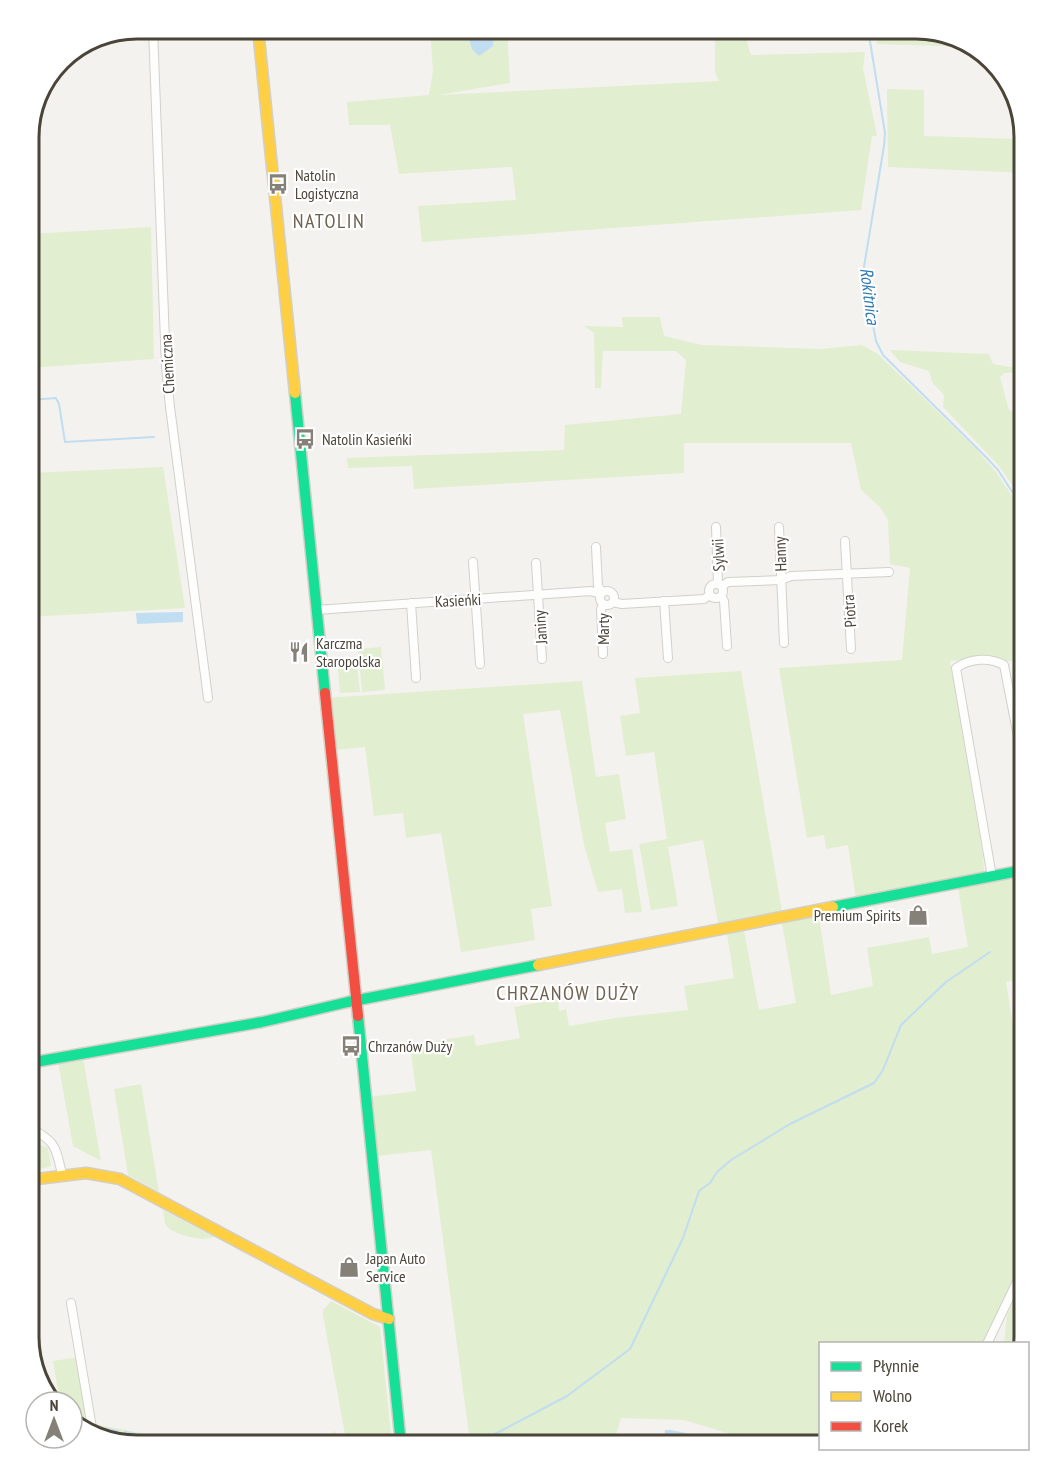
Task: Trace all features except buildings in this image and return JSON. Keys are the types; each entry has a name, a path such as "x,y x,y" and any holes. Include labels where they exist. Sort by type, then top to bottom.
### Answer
{"street":[{"name":"Chemiczna","path":"153,39 166,367 208,698"},
{"path":"259,39 400,1435"},
{"name":"Sylwii","path":"717,527 720,585"},
{"name":"Hanny","path":"779,527 784,643"},
{"name":"Piotra","path":"845,541 851,649"},
{"path":"596,547 598,586 601,593 600,600 604,604 704,599 710,595"},
{"path":"473,562 480,664"},
{"name":"Janiny","path":"536,563 542,659"},
{"path":"710,595 710,587 728,582 781,580 791,576 889,572"},
{"path":"720,585 723,592 721,596 724,601 727,646"},
{"path":"601,593 609,590 612,593 613,602"},
{"name":"Kasieńki","path":"316,610 538,594 591,591 601,593"},
{"path":"710,595 716,598 721,596"},
{"path":"664,601 668,658"},
{"path":"411,603 416,678"},
{"name":"Marty","path":"603,654 601,609 604,604"},
{"path":"992,877 956,668 963,663 995,660 1004,665 1014,716"},
{"path":"39,1061 262,1022 356,1001 1014,872"},
{"path":"39,1133 53,1144 62,1174"},
{"path":"39,1178 90,1172 120,1179 381,1318 389,1319"},
{"path":"988,1342 1014,1288"},
{"path":"71,1303 91,1424"}],"green space":[{"path":"431,39 508,39 510,83 438,95 719,81 715,72 715,39 746,39 751,55 865,52 863,68 877,136 872,136 861,210 422,242 418,206 516,200 512,167 399,174 390,125 349,125 347,102 429,95 433,71"},
{"path":"876,39 923,39 954,46 877,44"},
{"path":"887,89 924,90 924,136 1014,139 1014,173 888,167"},
{"path":"151,227 154,359 39,367 39,233"},
{"path":"622,317 660,317 664,336 702,345 821,349 862,345 878,354 977,450 1014,499 1014,661 950,661 983,855 984,870 982,873 856,899 848,845 826,849 824,835 807,838 779,668 902,660 910,568 890,564 888,520 880,507 861,490 851,443 684,443 684,473 414,489 412,466 348,468 347,458 564,450 565,425 681,414 686,360 676,351 603,351 601,388 595,388 594,333 584,326 623,327"},
{"path":"890,350 989,354 993,364 1014,368 1014,372 1005,373 1000,377 1009,410 1014,412 1014,488 999,466 943,407 944,395 932,382 929,371 900,362"},
{"path":"163,467 185,608 39,616 39,473"},
{"path":"381,647 385,690 362,692 358,649"},
{"path":"357,667 360,692 340,693 338,669"},
{"path":"741,671 782,911 718,923 703,840 668,847 678,906 651,910 639,844 667,839 654,752 626,756 620,716 640,713 635,678"},
{"path":"582,681 596,777 619,774 626,819 605,823 610,852 632,849 642,912 625,913 622,889 598,892 584,845 560,710 523,714 552,906 531,909 535,940 461,952 441,833 406,838 403,813 374,816 365,747 335,750 325,698"},
{"path":"1014,877 1014,980 1006,982 1014,1032 1014,1342 1004,1342 1007,1315 1013,1303 1010,1298 988,1342 819,1342 819,1435 734,1435 684,1420 621,1418 616,1435 469,1435 431,1150 376,1156 369,1097 416,1091 410,1045 474,1035 476,1046 520,1038 514,1007 558,999 559,1011 566,1009 569,1026 688,1010 684,986 734,978 727,934 744,931 759,1010 796,1003 782,923 819,916 831,995 873,986 867,948 929,937 932,954 968,947 958,888"},
{"path":"83,1058 101,1161 73,1146 58,1062"},
{"path":"141,1084 159,1192 128,1175 114,1089"},
{"path":"39,1145 48,1148 51,1166 39,1169"},
{"path":"163,1210 214,1237 196,1238 181,1235 169,1229 164,1220"},
{"path":"331,1301 380,1327 391,1435 345,1435 323,1310"},
{"path":"79,1357 89,1423 84,1420 84,1390 58,1390 53,1361"},
{"path":"94,1424 151,1435 117,1433"}],"water":[{"path":"469,39 493,39 493,46 479,56 472,49"},
{"path":"183,612 183,622 137,624 136,613"},
{"path":"665,1430 670,1430 696,1435 665,1435"}],"waterway":[{"name":"Rokitnica","path":"870,39 885,133 863,273 876,341 883,355 998,470 1014,495"},
{"path":"39,399 56,398 65,442 154,437"},
{"path":"492,1435 567,1396 630,1349 683,1238 699,1191 710,1183 717,1172 731,1160 790,1124 874,1083 883,1070 901,1025 946,982 990,952"},
{"path":"99,1428 118,1431"},
{"path":"125,1432 140,1435"}],"traffic: fast":[{"path":"295,393 325,693"},
{"path":"833,907 1014,872"},
{"path":"39,1061 262,1022 348,1002 538,965"},
{"path":"358,1016 400,1435"}],"traffic: slow":[{"path":"259,39 295,393"},
{"path":"538,965 833,907"},
{"path":"39,1179 86,1173 120,1179 373,1314 389,1319"}],"traffic: jam":[{"path":"325,693 358,1016"}],"place":[{"name":"Natolin Logistyczna","path":"278,184"},
{"name":"Natolin Kasieńki","path":"305,439"},
{"name":"Karczma Staropolska","path":"299,652"},
{"name":"Premium Spirits","path":"918,915"},
{"name":"Chrzanów Duży","path":"351,1046"},
{"name":"Japan Auto Service","path":"349,1267"}],"district":[{"name":"NATOLIN","path":"329,221"},
{"name":"CHRZANÓW DUŻY","path":"568,993"}]}
